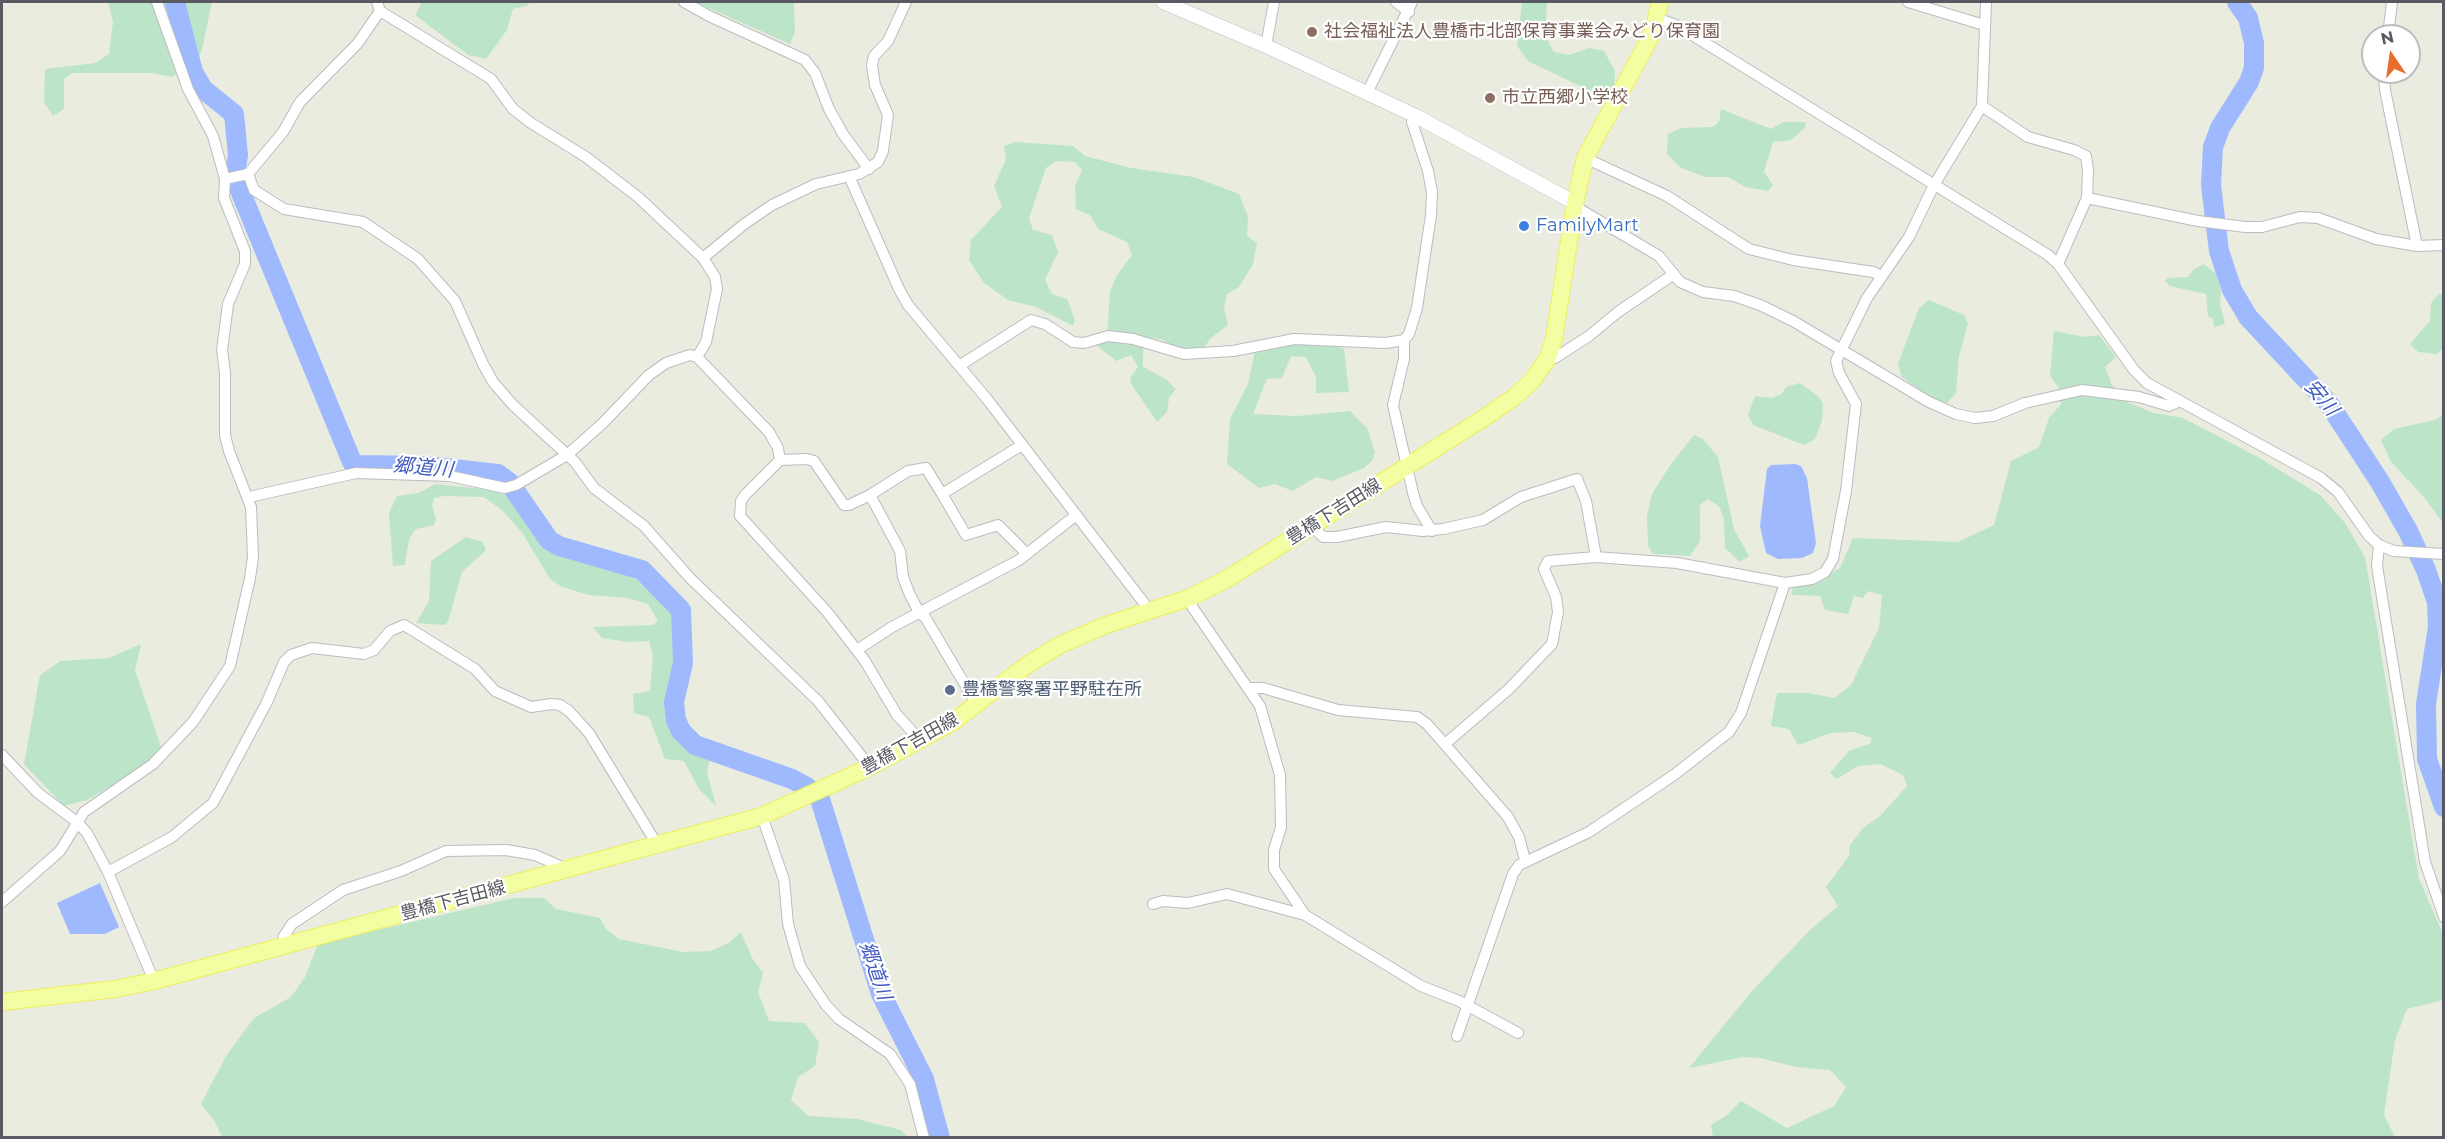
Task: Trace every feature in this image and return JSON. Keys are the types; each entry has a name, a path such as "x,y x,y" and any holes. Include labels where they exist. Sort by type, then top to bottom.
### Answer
{"main road":[{"name":"豊橋下吉田線","path":"2,1002 115,989 154,981 762,816 870,767 920,740 977,705 1027,665 1060,645 1106,625 1189,598 1227,579 1407,467 1513,398 1532,381 1548,358 1561,301 1575,202 1585,158 1643,51 1660,2"}],"street":[{"path":"2,902 60,851 84,812 153,764 171,748 193,722 230,666 236,650 254,557 249,497 229,451 225,435 222,336 228,304 245,264 242,240 224,198 228,178 213,136 188,89 157,2"},
{"path":"684,2 709,16 805,60 815,73 829,109 843,134 869,169"},
{"path":"703,258 743,225 772,205 816,184 869,169 878,162 883,151 888,116 875,85 872,65 874,56 888,41 906,2"},
{"path":"1163,2 1266,46 1416,116 1575,202 1581,210 1659,256 1680,282 1703,292 1734,296 1760,305 1929,402 1956,414 1975,418 1993,416 2025,403 2082,390 2139,397 2169,406 2178,402"},
{"path":"1266,46 1274,2"},
{"path":"1367,93 1410,7 1395,2"},
{"path":"1908,2 1984,25"},
{"path":"1445,744 1509,689 1552,644 1558,612 1556,597 1544,564 1557,559 1596,557 1677,563 1785,583 1812,579 1825,572 1833,559 1846,491 1856,404 1839,373 1836,361 1840,349 1882,276 1909,237 1934,185 1982,106 1986,2"},
{"path":"2389,24 2392,2"},
{"path":"228,178 246,175 283,132 300,102 358,43 378,6 491,79 513,109 531,123 586,157 630,191 703,258 715,277 717,289 706,342 697,357"},
{"path":"1656,18 1676,25 2058,264 2134,370 2147,383 2178,402 2225,423 2321,478 2338,492 2369,536 2379,545 2406,553 2441,554"},
{"path":"2385,84 2417,246"},
{"path":"1982,106 2028,136 2086,156 2087,198 2058,264"},
{"path":"1416,116 1412,122 1428,171 1432,192 1431,215 1417,308 1409,334 1404,340 1404,359 1393,405 1417,506 1432,531"},
{"path":"1585,158 1677,201 1749,249 1793,260 1873,272 1882,276"},
{"path":"246,175 254,190 284,209 363,222 414,255 447,289 455,301 493,382 567,455 594,488 644,526 690,578 818,701 870,767"},
{"path":"849,176 899,289 928,330 959,366 1144,603 1146,612"},
{"path":"2087,198 2229,226 2262,227 2300,217 2318,218 2376,239 2417,246 2444,245"},
{"path":"1548,358 1555,358 1589,336 1618,312 1674,274"},
{"path":"959,366 1031,320 1045,324 1073,342 1084,343 1108,336 1133,339 1184,354 1233,351 1294,339 1386,343 1404,340"},
{"path":"249,497 356,473 450,476 513,486 567,455 603,423 649,375 666,363 690,355 697,357 769,432 778,448 780,460"},
{"path":"942,494 1022,446"},
{"path":"920,740 897,715 857,650 804,585 740,516 741,501 780,460 814,461 844,505 870,495 908,471 926,468 966,535 998,525 1027,554"},
{"path":"1312,526 1323,537 1337,537 1386,527 1432,531 1483,520 1521,497 1577,479 1586,501 1596,557"},
{"path":"870,495 900,551 903,577 920,614 926,617 977,705"},
{"path":"857,650 892,627 920,614 1027,554 1075,516"},
{"path":"2379,545 2377,566 2425,862 2444,917"},
{"path":"1457,1036 1513,874 1526,860 1561,848 1589,832 1674,775 1729,732 1741,713 1785,583"},
{"path":"1189,598 1193,608 1250,688 1260,706 1280,776 1281,827 1274,850 1274,869 1305,915"},
{"path":"108,872 172,837 213,803 267,702 284,662 291,655 312,648 364,654 374,650 390,631 404,626 475,669 495,691 531,707 552,704 560,705 568,711 589,733 658,846"},
{"path":"1250,688 1263,688 1338,710 1417,717 1427,724 1508,818 1519,837 1526,860"},
{"path":"2,754 38,793 77,822 87,833 108,872 154,981"},
{"path":"762,816 784,880 789,931 800,966 826,1005 839,1019 890,1054 910,1084 924,1137"},
{"path":"283,947 284,936 292,924 343,890 401,872 446,851 506,850 535,855 569,870"},
{"path":"1153,904 1163,901 1188,903 1227,894 1305,915 1412,981 1518,1033"}],"green space":[{"path":"108,2 212,2 197,62 172,77 152,73 72,73 64,79 64,109 53,116 44,102 45,69 95,63 109,54 113,22"},
{"path":"422,2 528,2 529,5 513,9 507,30 486,59 468,55 415,15"},
{"path":"695,2 794,2 795,32 790,44"},
{"path":"1522,2 1547,2 1545,36 1554,52 1569,55 1589,48 1604,51 1615,71 1614,93 1607,99 1528,61 1517,46"},
{"path":"1721,109 1771,129 1783,122 1806,122 1805,128 1791,140 1773,142 1764,172 1773,185 1768,191 1745,187 1728,177 1706,177 1681,168 1667,154 1668,134 1681,128 1713,127 1719,122"},
{"path":"1015,142 1073,146 1085,156 1131,168 1194,177 1239,194 1248,216 1247,236 1257,243 1253,264 1239,287 1227,294 1224,307 1228,325 1211,338 1202,350 1178,349 1161,339 1149,338 1143,349 1143,367 1166,379 1176,389 1169,398 1167,412 1157,422 1132,385 1130,378 1138,367 1131,355 1116,361 1095,344 1107,340 1110,291 1117,275 1132,255 1127,242 1098,229 1090,215 1076,209 1075,187 1082,170 1075,162 1056,161 1046,168 1029,218 1033,230 1052,235 1058,252 1045,280 1052,294 1067,299 1075,320 1073,326 1036,307 1008,300 984,283 969,260 971,240 1002,207 994,186 1006,159 1004,146"},
{"path":"2204,264 2216,274 2221,291 2220,304 2225,324 2214,327 2213,319 2208,316 2206,294 2170,286 2165,281 2168,278 2188,277 2193,270"},
{"path":"2439,294 2443,294 2443,348 2436,354 2418,352 2410,344 2430,321 2431,303"},
{"path":"1929,300 1964,315 1968,324 1959,356 1956,393 1947,403 1928,396 1902,377 1898,364 1919,308"},
{"path":"2054,331 2085,337 2099,335 2116,357 2105,367 2112,385 2129,403 2154,413 2183,418 2258,457 2320,495 2345,523 2365,557 2419,879 2443,934 2443,1000 2407,1009 2395,1040 2384,1115 2395,1137 1713,1137 1711,1125 1727,1115 1741,1101 1787,1128 1834,1106 1846,1087 1830,1070 1796,1067 1760,1058 1743,1057 1689,1068 1752,991 1810,930 1838,906 1826,887 1849,856 1850,845 1863,828 1880,816 1907,786 1903,775 1880,764 1858,766 1837,779 1830,773 1849,751 1871,743 1871,738 1854,732 1831,733 1798,745 1789,729 1771,726 1777,693 1808,693 1834,698 1851,685 1879,628 1882,595 1868,591 1863,598 1854,596 1848,614 1825,610 1820,596 1791,595 1793,587 1816,582 1840,568 1853,538 1958,542 1994,525 2011,461 2039,447 2049,418 2061,404 2058,387 2050,376"},
{"path":"1293,343 1328,344 1344,349 1349,392 1316,393 1316,377 1306,357 1291,356 1282,378 1267,379 1253,414 1297,416 1350,411 1367,428 1375,452 1372,461 1364,468 1332,481 1316,477 1293,491 1275,484 1259,488 1227,464 1230,419 1248,384 1255,351"},
{"path":"1800,383 1819,397 1823,404 1822,421 1815,439 1804,445 1753,425 1748,415 1755,396 1772,398 1782,394 1786,387"},
{"path":"2443,414 2443,523 2423,496 2391,462 2381,440 2394,429 2435,420"},
{"path":"1694,435 1703,439 1718,457 1734,529 1749,556 1740,562 1725,548 1724,520 1719,506 1708,499 1700,505 1700,541 1690,556 1653,554 1648,546 1647,516 1652,494 1671,464"},
{"path":"435,484 492,490 513,498 545,541 560,555 629,574 668,601 676,624 679,664 670,704 671,723 683,742 710,758 707,772 716,806 699,789 684,761 665,759 649,717 634,713 633,694 650,691 653,655 649,641 627,642 602,638 593,627 653,625 658,621 648,604 627,598 589,595 562,587 550,579 523,534 503,511 484,497 434,498 432,506 436,519 434,525 416,529 409,539 405,565 393,566 389,513 397,496 419,493"},
{"path":"466,537 483,542 486,550 462,572 448,622 445,625 416,623 429,601 431,561"},
{"path":"141,644 135,670 162,750 138,771 87,800 64,806 24,764 40,675 61,661 109,658"},
{"path":"514,898 544,898 556,909 600,918 606,929 619,939 683,952 710,951 729,943 741,932 752,958 763,973 758,992 769,1021 805,1023 819,1042 815,1066 798,1077 791,1100 808,1116 857,1119 901,1130 908,1137 222,1137 214,1120 201,1104 226,1056 254,1018 291,997 305,977 318,944"}],"water":[{"path":"1771,465 1801,466 1807,478 1816,543 1813,553 1802,558 1778,559 1766,553 1760,526 1767,469"},
{"path":"100,883 119,927 105,934 70,934 57,903"}],"waterway":[{"name":"郷道川","path":"175,2 193,72 203,89 234,114 238,155 235,173 239,188 352,462 358,465 426,466 498,474 509,482 549,540 559,546 642,570 681,610 683,663 674,702 676,720 681,731 695,745 792,779 807,787"},
{"name":"安川","path":"2237,2 2248,18 2254,43 2254,68 2249,82 2220,128 2213,147 2211,185 2219,251 2232,290 2248,317 2329,404 2380,482 2408,531 2426,570 2437,602 2438,627 2426,704 2427,759 2444,807"},
{"name":"郷道川","path":"820,799 881,994 924,1079 940,1138"}],"place":[{"name":"社会福祉法人豊橋市北部保育事業会みどり保育園","path":"1312,32"},
{"name":"市立西郷小学校","path":"1490,98"},
{"name":"FamilyMart","path":"1524,226"},
{"name":"豊橋警察署平野駐在所","path":"950,690"}]}
